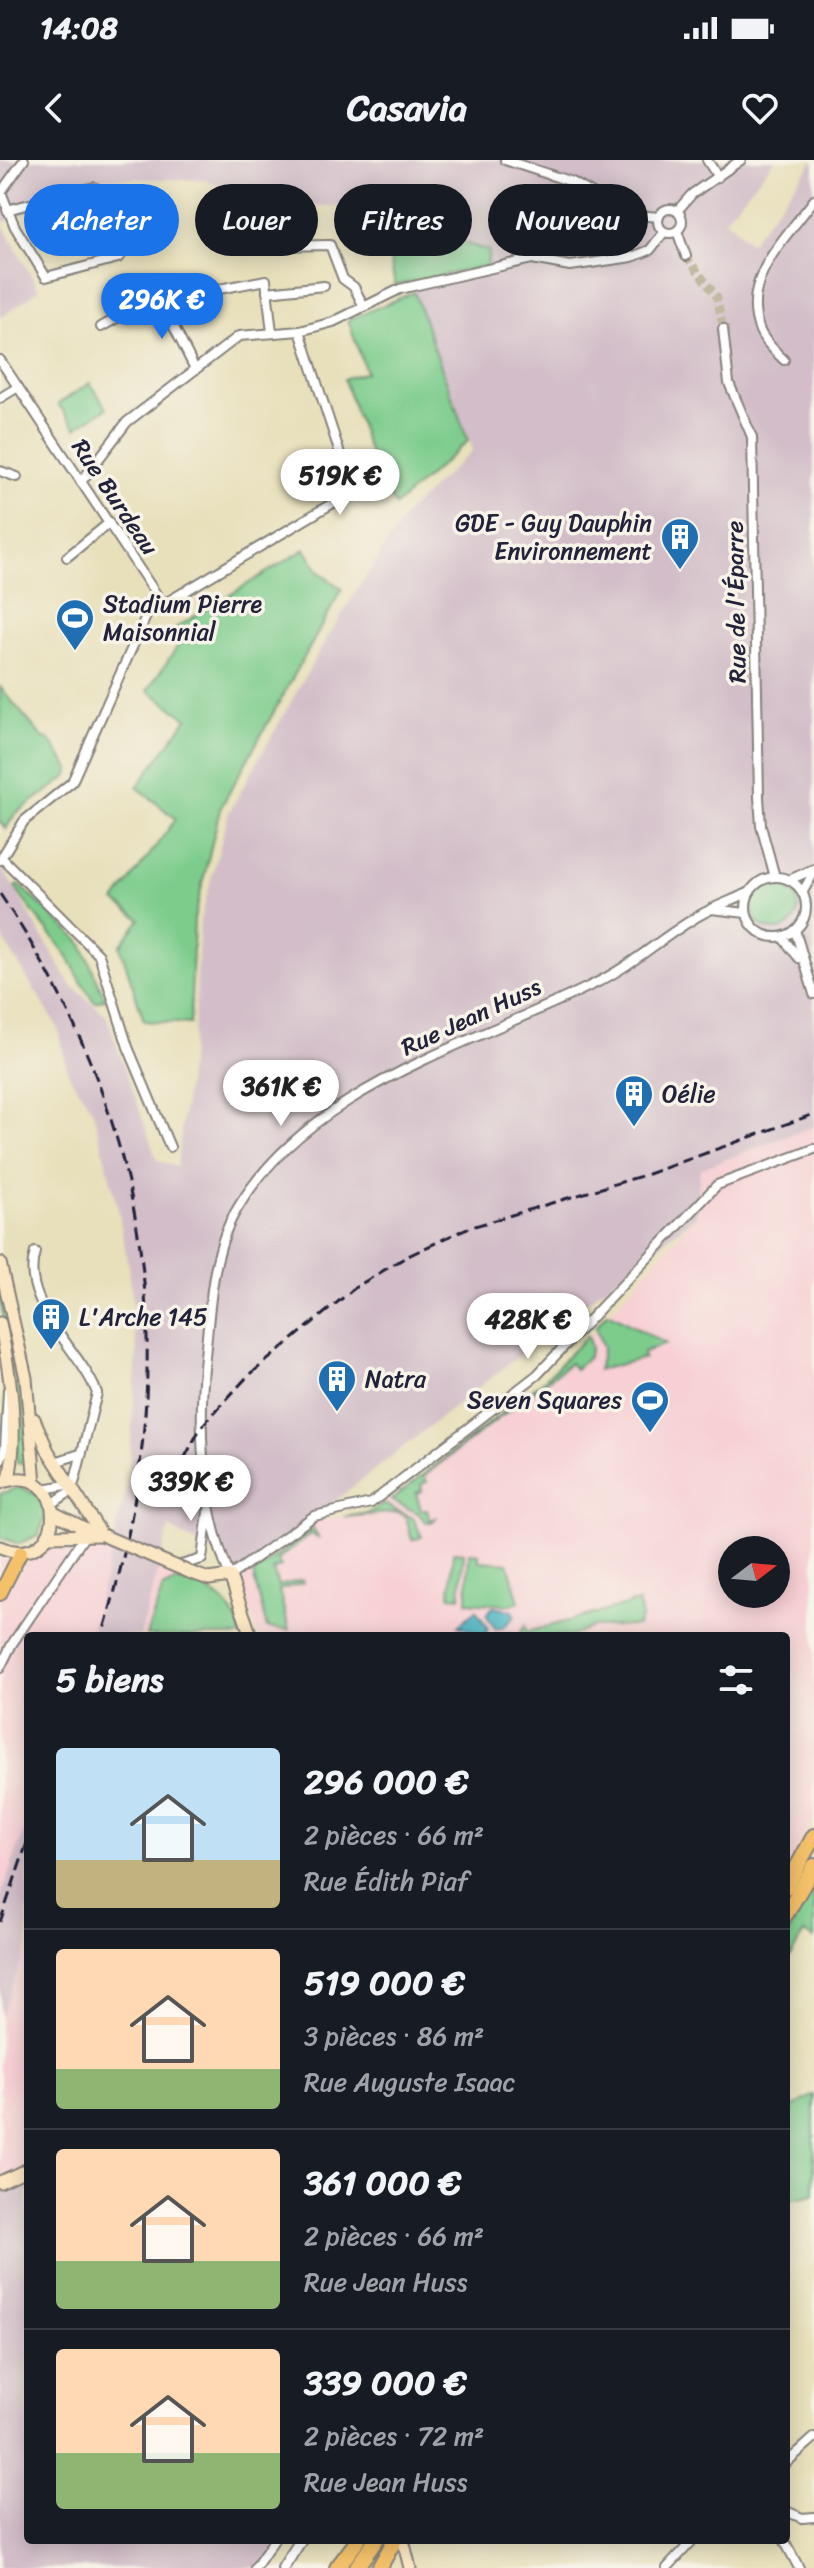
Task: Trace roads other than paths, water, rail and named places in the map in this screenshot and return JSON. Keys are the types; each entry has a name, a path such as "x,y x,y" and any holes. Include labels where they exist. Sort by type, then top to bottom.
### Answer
{"highway":[{"path":"790,1880 814,1836"},
{"path":"790,1907 814,1866"},
{"path":"337,2568 355,2544"},
{"path":"356,2568 373,2544"},
{"path":"379,2568 393,2544"}],"main road":[{"path":"0,1263 11,1298 35,1420 55,1462 73,1484 89,1520 102,1535"},
{"path":"0,1323 10,1381 4,1482 39,1486"},
{"path":"26,1378 39,1486 53,1509 70,1523 176,1566 191,1568 209,1579 230,1576 250,1632"},
{"path":"0,1547 21,1552 41,1544 48,1536 53,1509"},
{"path":"48,1536 102,1535"},
{"path":"0,1594 21,1552"},
{"path":"0,2182 24,2171"},
{"path":"404,2544 410,2568"}],"street":[{"path":"24,160 1,192 7,210 24,239"},
{"path":"505,160 572,182 627,214 659,217"},
{"path":"707,160 718,177"},
{"path":"677,211 692,194 741,160"},
{"path":"784,360 760,333 753,294 764,268 814,200"},
{"path":"7,210 24,206"},
{"path":"664,232 658,224 659,217 666,210 677,211"},
{"path":"677,211 682,221 677,231 686,256"},
{"path":"81,482 127,422 194,367 239,336 300,331 333,322 400,289 526,261 570,266 632,257 650,250 664,232 677,231"},
{"path":"318,245 330,245 343,279 354,287 364,307"},
{"path":"34,256 46,277 120,256"},
{"path":"101,327 142,304 266,280 272,333"},
{"path":"267,292 324,286"},
{"path":"161,301 194,367"},
{"name":"Rue de l'Éparre","path":"723,329 729,383 752,437 759,797 761,826 775,877"},
{"path":"170,1147 128,1047 99,955 1,859 24,821 72,782 155,602 169,601 348,494 351,480 300,331"},
{"name":"Rue Burdeau","path":"0,360 156,594 155,602"},
{"path":"0,398 18,387"},
{"path":"0,471 17,477"},
{"path":"67,557 109,523"},
{"path":"789,880 814,870"},
{"path":"802,893 814,870"},
{"path":"775,877 789,880 810,907 803,921 782,937 772,937 755,929 746,913 750,892 756,885 775,877"},
{"name":"Rue Jean Huss","path":"230,1576 220,1552 209,1500 200,1414 214,1278 230,1222 274,1159 298,1135 333,1109 535,1009 596,984 711,909 750,892"},
{"path":"711,909 746,913"},
{"path":"803,921 814,920"},
{"path":"795,930 814,994"},
{"path":"782,937 802,962"},
{"path":"230,1576 309,1519 371,1503 537,1375 717,1185 814,1149"},
{"path":"35,1252 31,1265 39,1299 97,1393 73,1484 53,1509"},
{"path":"0,1461 5,1449 10,1381"},
{"path":"55,1462 80,1454"},
{"path":"39,1486 73,1484"},
{"name":"Rue Jean Huss","path":"191,1568 206,1551 209,1500"},
{"path":"0,1668 12,1644 87,1533"},
{"path":"790,2459 814,2438"},
{"path":"790,2513 802,2518 814,2517"},
{"path":"255,2568 271,2544"},
{"path":"283,2568 298,2544"},
{"path":"667,2568 689,2544"},
{"path":"786,2544 799,2568"}],"water":[{"path":"493,1607 513,1611 515,1616 503,1628 495,1629 486,1614"},
{"path":"476,1610 488,1628 487,1632 477,1632 458,1626"}],"tunnel":[{"path":"686,256 717,297 723,329"}],"railway":[{"path":"0,894 53,982 94,1071 123,1161 141,1252 147,1345 143,1440 128,1537 103,1632"},
{"path":"176,1474 201,1427 247,1377 356,1287 406,1257 465,1229 648,1174 814,1114"},
{"path":"0,1922 24,1852"}],"place":[{"name":"GDE - Guy Dauphin Environnement","path":"680,571"},
{"name":"Stadium Pierre Maisonnial","path":"75,652"},
{"name":"Oélie","path":"634,1128"},
{"name":"L'Arche 145","path":"51,1351"},
{"name":"Natra","path":"337,1413"},
{"name":"Seven Squares","path":"650,1434"}]}
